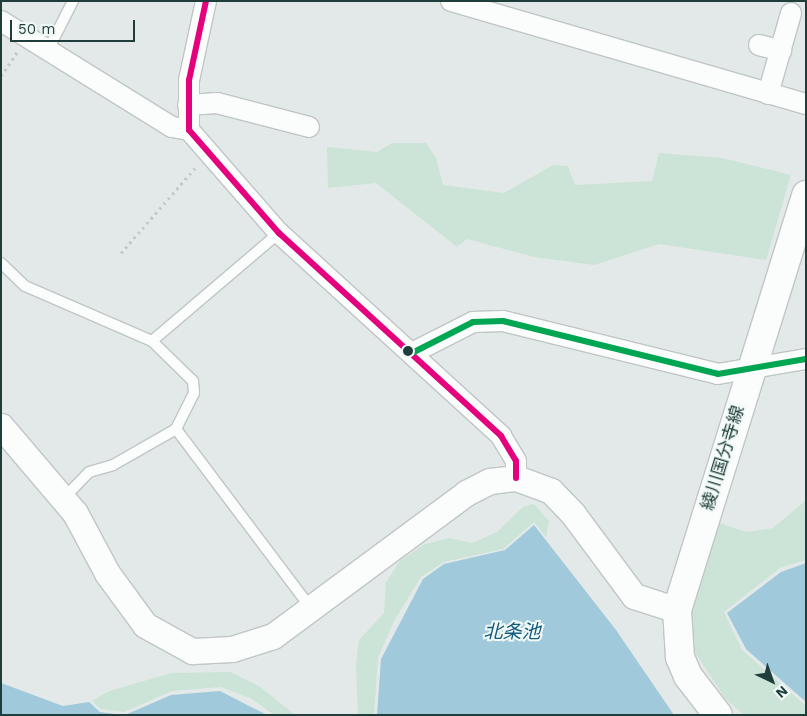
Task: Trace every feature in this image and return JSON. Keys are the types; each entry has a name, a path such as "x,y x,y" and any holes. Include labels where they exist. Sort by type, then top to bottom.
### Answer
{"main road":[{"name":"綾川国分寺線","path":"718,715 688,676 680,657 677,610 806,195"}],"street":[{"path":"189,130 189,80 206,1"},
{"path":"451,1 806,104"},
{"path":"768,94 791,13"},
{"path":"1,21 172,127 189,130 279,233 501,436 516,461 516,478"},
{"path":"759,44 781,51"},
{"path":"188,105 216,103 309,127"},
{"path":"412,353 473,322 503,321 718,374 806,359"},
{"path":"1,426 63,499 107,573 145,625 192,651 232,648 273,636 312,609 466,492 490,481 516,478 551,491 573,514 634,596 677,610"}],"lane":[{"path":"48,50 73,1"},
{"path":"152,341 279,233"},
{"path":"2,267 25,286 152,341 193,381 194,393 176,429 112,465 89,472 63,499"},
{"path":"176,429 312,609"}],"path":[{"path":"1,76 27,37"},
{"path":"122,253 209,152"}],"green space":[{"path":"392,143 426,143 436,158 443,185 504,193 553,165 568,166 575,185 652,181 659,153 722,158 791,175 766,260 659,244 594,265 534,257 467,239 457,247 376,183 328,188 327,147 377,152"},
{"path":"806,500 806,560 780,568 724,612 742,650 806,706 806,715 744,715 725,698 696,654 689,628 690,603 716,522 746,532 773,528"},
{"path":"534,504 549,521 546,537 534,522 503,549 444,562 421,577 394,621 378,658 374,715 358,715 356,664 359,640 384,613 386,582 400,561 423,545 449,538 472,543 497,532 523,507"},
{"path":"230,672 259,686 295,715 274,715 252,699 221,687 172,691 124,712 101,709 92,701 109,691 172,673"}],"water":[{"name":"北条池","path":"534,525 616,630 674,715 377,715 381,659 423,579 444,564 505,550"},
{"path":"806,563 806,702 746,649 727,613 781,572"},
{"path":"1,683 63,706 89,702 100,712 123,715 1,715"},
{"path":"220,691 267,715 125,715 171,695"}],"transit line":[{"path":"206,1 189,80 189,130 279,233 501,436 516,461 516,478"},
{"path":"412,353 473,322 503,321 718,374 806,359"}]}
